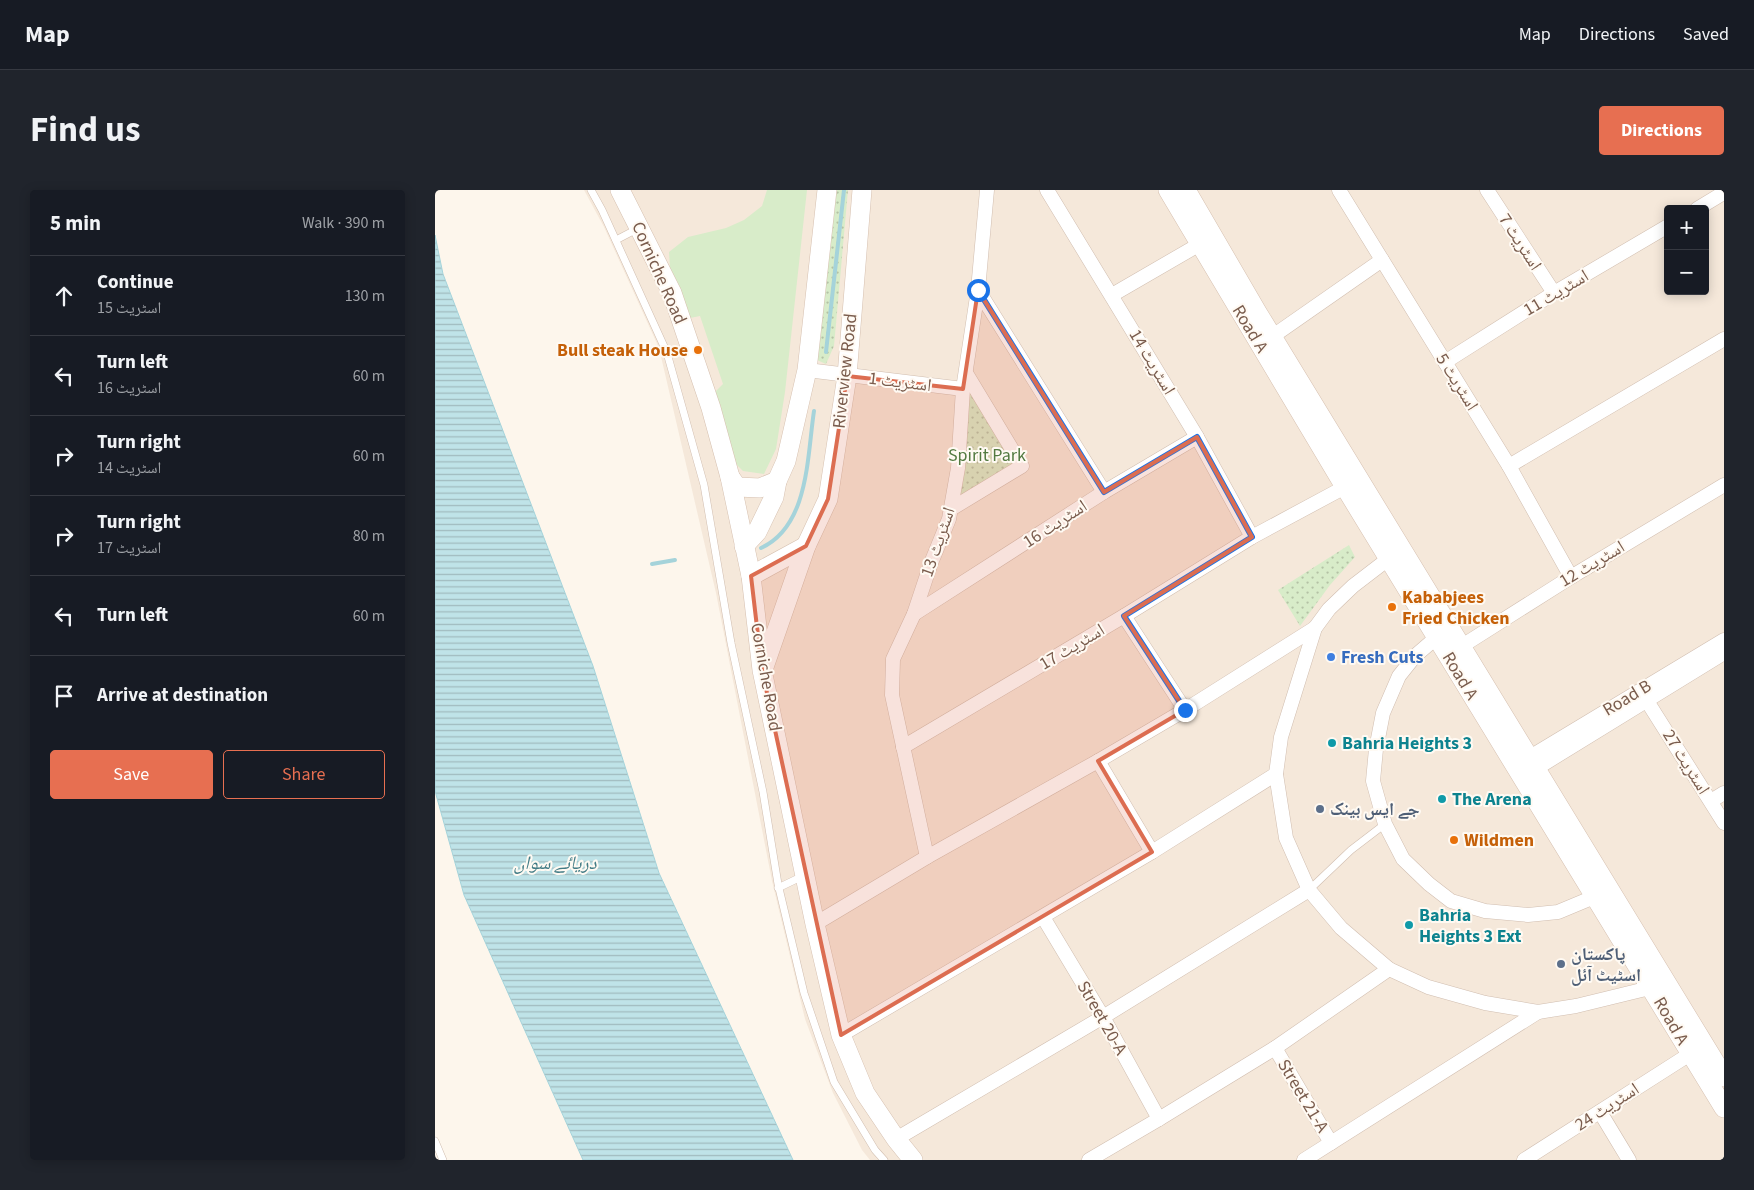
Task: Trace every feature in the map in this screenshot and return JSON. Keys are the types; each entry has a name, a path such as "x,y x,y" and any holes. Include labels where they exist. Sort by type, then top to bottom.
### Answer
{"street":[{"name":"Corniche Road","path":"620,190 672,294 711,408 730,477 751,576 762,670 815,924 841,1036 865,1093 896,1139 913,1160"},
{"path":"745,546 757,532 774,497 777,481 786,461 807,370 827,190"},
{"name":"Riverview Road","path":"762,670 806,546 828,500 847,376 862,190"},
{"name":"اسٹریٹ 13","path":"927,857 892,695 893,660 914,614 951,509 958,468 963,389 978,290 987,190"},
{"name":"اسٹریٹ 14","path":"1047,190 1197,437 1252,537"},
{"name":"Road A","path":"1168,190 1345,487 1396,553 1462,646 1533,762 1659,986 1690,1054 1724,1108"},
{"name":"Road A","path":"1186,190 1273,336 1396,553 1437,637 1594,897 1724,1077"},
{"name":"اسٹریٹ 5","path":"1339,190 1509,466 1571,577"},
{"name":"اسٹریٹ 7","path":"1487,190 1554,293"},
{"path":"1704,205 1721,195"},
{"name":"اسٹریٹ 11","path":"1445,362 1554,293 1664,228"},
{"path":"1112,295 1200,244"},
{"path":"1273,336 1382,260"},
{"path":"978,290 1104,492"},
{"path":"1509,466 1724,339"},
{"name":"اسٹریٹ 1","path":"807,370 963,389"},
{"path":"951,509 1021,466 966,373"},
{"name":"اسٹریٹ 16","path":"914,614 1104,492 1197,437"},
{"path":"730,477 737,486 759,488 777,481"},
{"name":"اسٹریٹ 12","path":"1462,646 1571,577 1724,485"},
{"name":"اسٹریٹ 17","path":"903,747 1124,616 1252,537 1345,487"},
{"path":"751,576 806,546"},
{"path":"1396,553 1353,586 1329,609 1315,628 1281,736 1276,774 1287,838 1309,890 1341,928 1389,969 1428,987 1485,1003 1538,1012 1576,1006 1659,986"},
{"path":"1124,616 1185,710"},
{"path":"815,924 927,857 1185,710 1315,628"},
{"path":"1437,637 1415,656 1399,676 1383,713 1376,749 1373,781 1385,824 1403,859 1429,884 1451,901 1485,911 1528,915 1558,912 1594,897"},
{"name":"Road B","path":"1533,762 1724,640"},
{"name":"Road B","path":"1533,762 1647,701 1724,654"},
{"name":"اسٹریٹ 27","path":"1647,701 1724,823"},
{"path":"1098,761 1151,852"},
{"path":"841,1036 1151,852 1276,774"},
{"path":"1711,801 1724,793"},
{"path":"896,1139 1103,1017 1309,890"},
{"name":"Street 20-A","path":"1043,917 1103,1017 1159,1120"},
{"path":"1089,1160 1159,1120 1275,1048 1389,969"},
{"path":"1304,1160 1538,1012"},
{"name":"Street 21-A","path":"1275,1048 1331,1143"},
{"name":"اسٹریٹ 24","path":"1524,1160 1690,1054"},
{"path":"1600,1112 1629,1160"}],"lane":[{"path":"591,190 603,210 667,352 704,485 731,643 763,792 779,888 804,993 834,1082 875,1150 884,1160"},
{"path":"616,240 639,228"},
{"path":"1309,890 1351,850 1385,824"},
{"path":"779,888 805,875"},
{"path":"435,1141 443,1160"}],"highlighted area":[{"path":"978,290 1104,492 1197,437 1252,537 1124,616 1185,710 1098,761 1152,852 841,1035 762,670 751,576 806,546 828,499 847,376 963,389"}],"shaded area":[{"path":"584,190 1724,190 1724,1160 870,1160 862,1150 833,1093 805,1019 772,881 716,593 659,348 604,227"}],"green space":[{"path":"767,190 807,190 785,392 776,449 764,474 743,471 729,457 715,392 723,384 700,316 690,318 679,285 670,268 669,252 688,237 726,228 744,220 762,206"},
{"path":"831,190 848,190 834,346 826,364 817,360"},
{"name":"Spirit Park","path":"968,376 1020,463 959,502"},
{"path":"1349,545 1355,557 1330,585 1300,626 1278,590"}],"water":[{"name":"دریائے سواں","path":"435,235 443,274 593,666 659,873 793,1160 583,1160 464,895 435,791"}],"waterway":[{"path":"826,352 844,190"},
{"path":"761,548 777,538 789,524 797,507 807,469 814,411"},
{"path":"652,564 675,560"}],"place":[{"name":"Bull steak House","path":"698,350"},
{"name":"Kababjees Fried Chicken","path":"1392,607"},
{"name":"Fresh Cuts","path":"1331,657"},
{"name":"Bahria Heights 3","path":"1332,743"},
{"name":"The Arena","path":"1442,799"},
{"name":"جے ایس بینک","path":"1320,809"},
{"name":"Wildmen","path":"1454,840"},
{"name":"Bahria Heights 3 Ext","path":"1409,925"},
{"name":"پاکستان اسٹیٹ آئل","path":"1561,964"}],"route":[{"path":"978,290 1104,492 1197,437 1252,537 1124,616 1185,710"}]}
